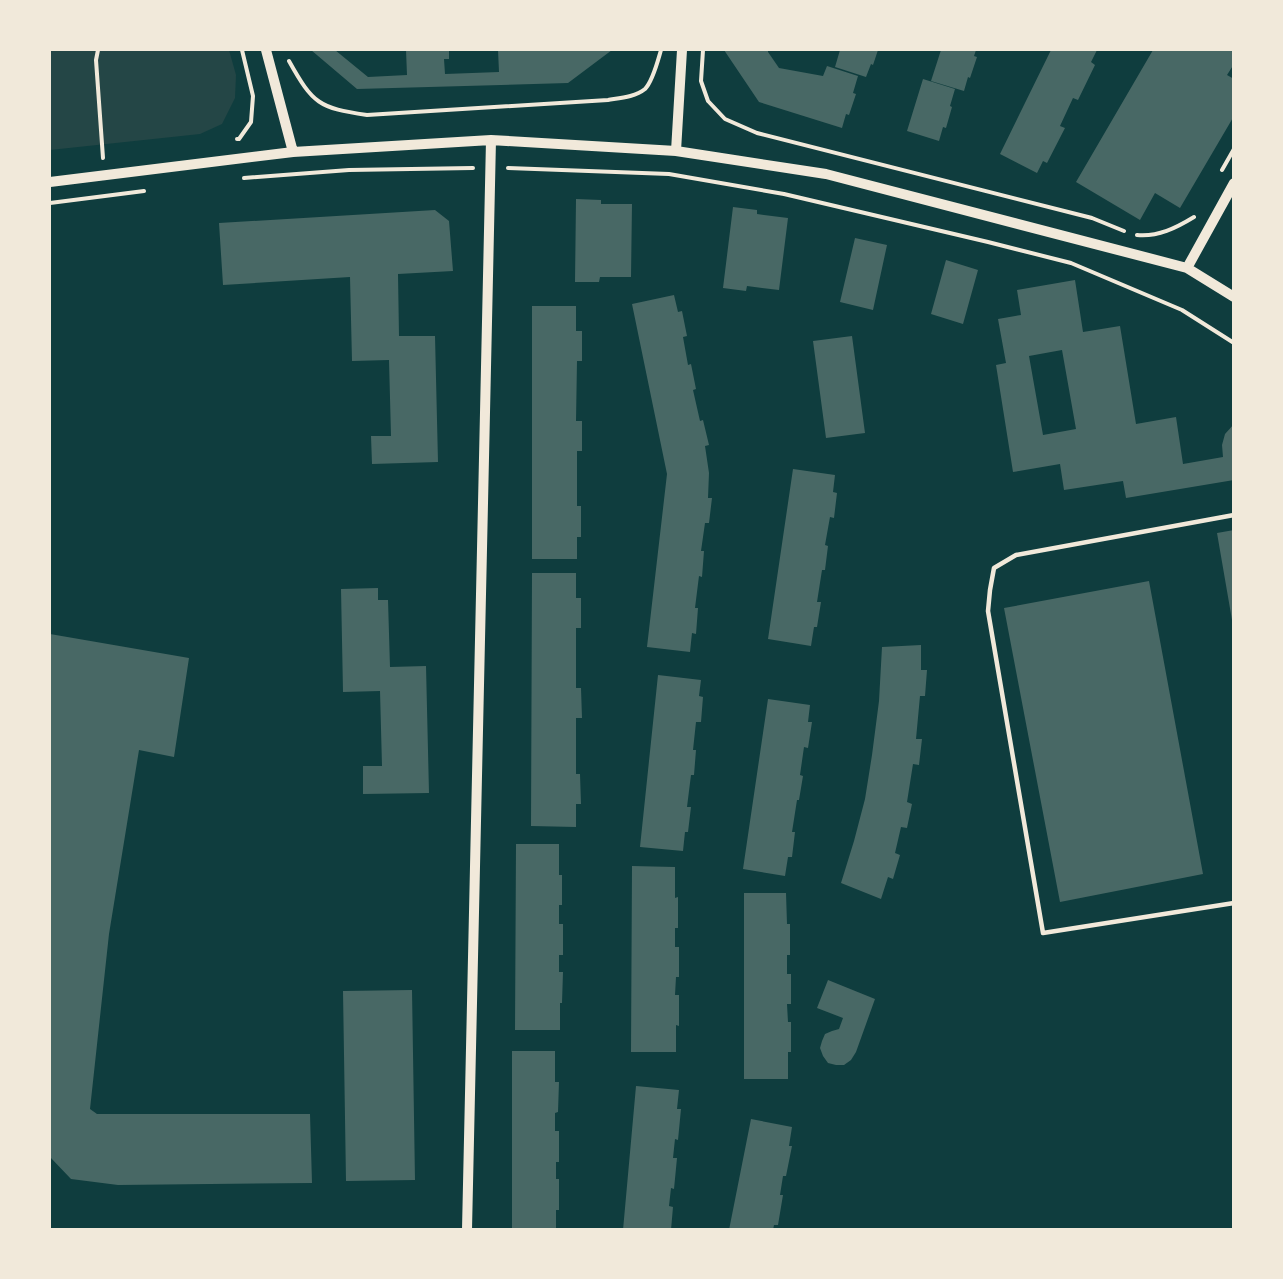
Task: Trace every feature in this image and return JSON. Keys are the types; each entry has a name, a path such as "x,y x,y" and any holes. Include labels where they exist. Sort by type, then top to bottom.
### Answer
{"street":[{"path":"266,50 293,152"},
{"path":"676,151 682,50"},
{"path":"467,1230 491,140"},
{"path":"50,182 293,152 491,140 676,151 826,174 1187,268 1233,297"},
{"path":"1187,268 1233,183"}],"lane":[{"path":"1233,515 1016,555 994,568 988,611 1043,933 1233,903"}],"path":[{"path":"98,50 96,60 103,159"},
{"path":"232,142 239,139 251,122 253,96 242,50"},
{"path":"286,56 304,89 319,103 341,111 367,115 608,100 630,96 645,89 654,72 661,50"},
{"path":"703,50 701,81 708,101 725,119 757,133 1092,218 1131,234 1149,236 1164,232 1198,214"},
{"path":"1218,177 1233,149"},
{"path":"236,179 350,170 489,168 669,174 795,197 1071,263 1182,310 1233,343"},
{"path":"50,203 155,189"}],"shaded area":[{"path":"50,50 229,50 236,75 235,98 222,124 200,134 50,150"}],"building":[{"path":"311,50 335,50 368,77 407,75 406,50 449,50 449,59 444,59 445,74 499,72 498,50 612,50 568,83 357,89"},
{"path":"724,50 768,50 779,68 823,76 827,66 858,76 853,93 856,94 842,128 759,102"},
{"path":"840,50 878,50 866,77 835,67"},
{"path":"941,50 976,50 974,56 977,57 964,91 931,81"},
{"path":"1051,50 1097,50 1091,62 1095,65 1078,100 1073,98 1060,126 1065,128 1047,163 1043,161 1037,173 1000,154"},
{"path":"1153,50 1229,50 1234,52 1234,64 1227,75 1234,79 1234,116 1180,208 1155,193 1140,220 1076,182"},
{"path":"923,79 955,89 946,128 943,127 939,141 907,131"},
{"path":"576,199 601,200 601,204 632,204 631,277 600,277 599,282 575,282"},
{"path":"733,207 757,210 757,214 788,218 779,290 747,286 746,291 723,288"},
{"path":"435,210 449,221 453,271 398,274 399,336 435,336 438,462 372,464 371,436 391,436 389,360 352,361 350,277 223,285 219,223"},
{"path":"855,238 887,245 873,310 840,302"},
{"path":"946,260 978,270 963,324 931,314"},
{"path":"1075,280 1083,332 1120,326 1136,424 1176,417 1183,464 1223,457 1222,445 1225,434 1234,424 1234,480 1126,498 1123,481 1064,490 1060,464 1013,472 996,365 1006,363 998,319 1021,315 1017,290","holes":["1062,350 1076,429 1043,435 1029,356"]},
{"path":"674,295 678,312 682,311 687,336 683,337 688,365 691,364 696,389 693,390 700,421 703,420 709,445 705,446 709,473 708,498 712,498 709,523 705,523 701,551 704,551 702,577 699,576 695,608 698,608 696,634 692,633 690,652 647,647 667,474 632,304"},
{"path":"532,306 576,306 576,331 582,331 582,361 577,361 576,421 582,421 582,451 577,451 577,506 581,506 581,537 577,537 577,559 532,559"},
{"path":"852,336 865,433 826,438 813,341"},
{"path":"793,469 835,475 833,492 837,493 834,518 830,517 825,545 828,546 825,570 822,570 817,602 821,602 811,646 768,639"},
{"path":"1234,530 1234,620 1232,620 1217,533"},
{"path":"532,573 576,573 576,598 581,598 581,628 576,628 576,688 581,688 582,718 576,718 576,774 580,774 581,804 576,804 576,827 531,826"},
{"path":"1149,581 1203,874 1060,902 1004,608"},
{"path":"378,588 378,600 388,600 390,667 426,666 429,793 363,794 363,766 382,766 380,691 343,692 341,589"},
{"path":"50,634 189,658 174,757 139,750 109,934 90,1109 97,1114 310,1114 312,1183 118,1185 71,1179 50,1157"},
{"path":"921,645 921,670 927,670 925,696 920,696 916,739 922,739 919,765 913,764 907,802 912,804 907,828 901,827 895,853 900,855 893,879 888,877 881,899 841,883 865,799 879,701 882,647"},
{"path":"658,675 701,680 699,696 703,697 701,722 696,722 693,750 696,750 694,775 691,775 687,807 691,807 683,851 640,847"},
{"path":"768,699 810,705 808,722 812,722 808,748 804,747 800,775 803,776 792,832 795,832 792,857 788,857 785,876 743,869"},
{"path":"516,844 559,844 562,905 559,905 559,924 563,924 563,955 559,955 559,972 563,972 560,1030 515,1030"},
{"path":"632,866 675,867 678,928 675,928 675,947 679,947 679,977 676,977 675,995 679,995 676,1052 631,1052"},
{"path":"744,893 786,893 787,924 790,924 790,955 787,955 787,974 791,974 791,1004 787,1004 788,1022 791,1022 788,1079 744,1079"},
{"path":"828,980 875,999 856,1052 844,1065 828,1063 820,1048 825,1034 839,1029 843,1018 817,1008"},
{"path":"412,990 415,1180 346,1181 343,991"},
{"path":"512,1051 555,1051 555,1082 559,1082 558,1112 555,1113 555,1131 559,1131 559,1162 556,1162 556,1179 559,1179 559,1210 556,1210 556,1230 512,1230"},
{"path":"636,1086 679,1090 677,1109 681,1109 678,1140 675,1139 673,1158 677,1158 674,1189 671,1188 669,1206 673,1207 671,1230 623,1230"},
{"path":"751,1119 792,1127 789,1146 792,1146 786,1176 783,1176 780,1195 783,1195 778,1225 774,1225 773,1230 729,1230"}]}
